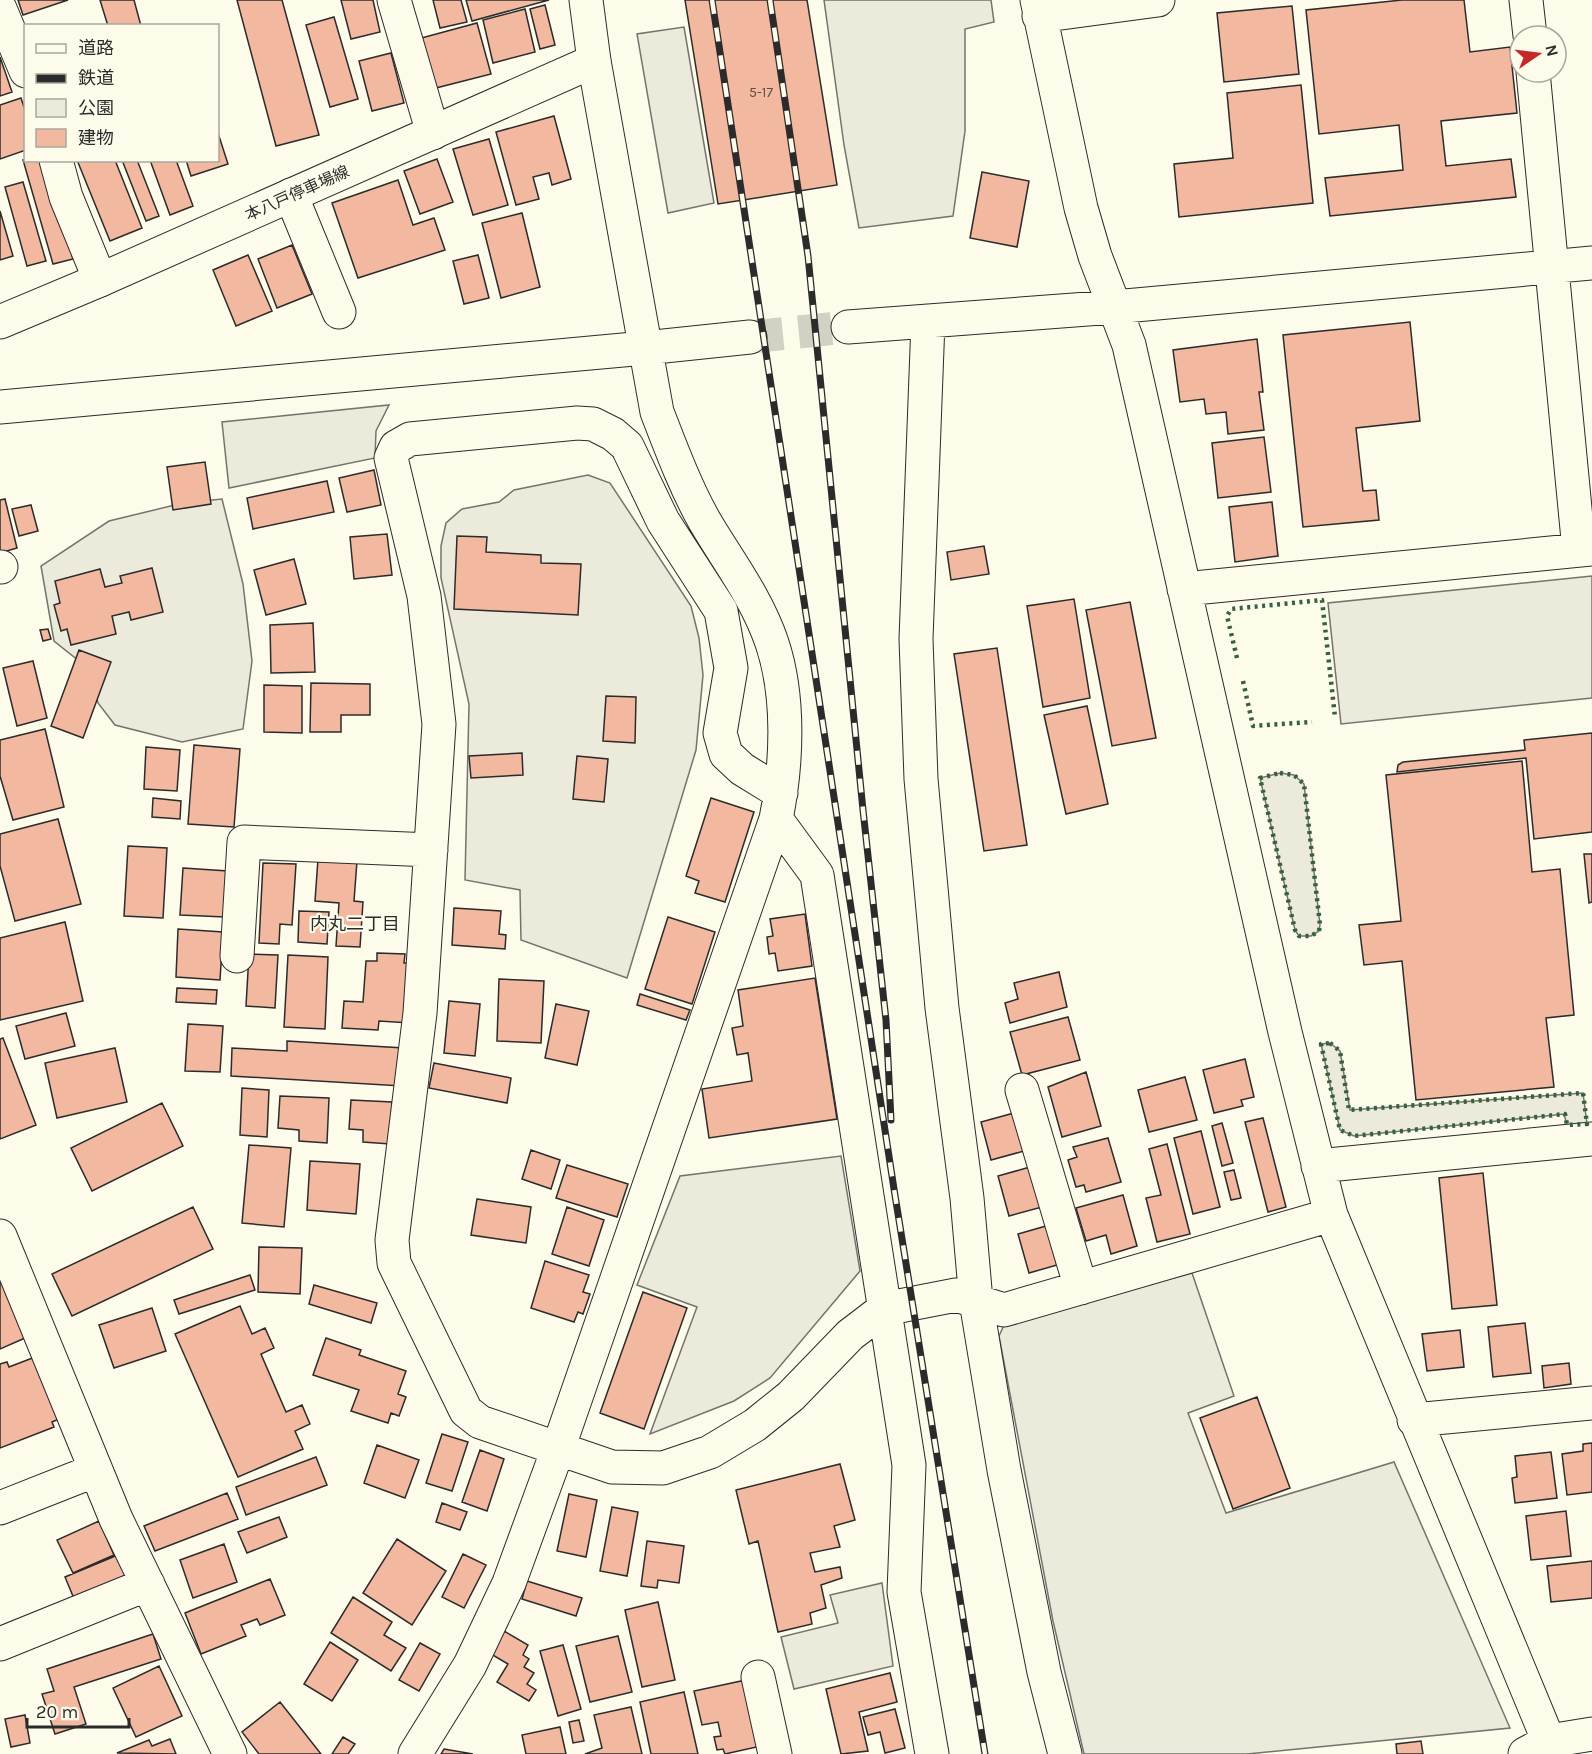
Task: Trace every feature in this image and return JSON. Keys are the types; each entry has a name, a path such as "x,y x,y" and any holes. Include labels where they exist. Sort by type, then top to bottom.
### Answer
{"street":[{"path":"394,0 433,133"},
{"path":"415,1754 470,1665 509,1583 558,1449 779,806 784,708 772,644 749,589 704,519 679,467 657,412 594,61 586,0"},
{"path":"1158,0 1038,8 1081,208 1129,345 1318,1166 1331,1215 1543,1750 1592,1734"},
{"path":"1527,0 1529,24"},
{"path":"0,9 24,66"},
{"name":"本八戸停車場線","path":"0,322 594,61"},
{"path":"1184,589 1586,549 1552,267 1534,84"},
{"path":"57,162 66,197 100,280"},
{"path":"291,195 339,312"},
{"path":"848,327 1114,307 1592,263"},
{"path":"928,322 916,639 921,779 942,1008 967,1198 976,1300 1011,1503 1044,1672 1065,1754"},
{"path":"0,407 750,337"},
{"path":"932,1754 904,1592 909,1466 884,1309 817,875 779,806 726,754 720,733 730,668 722,611 663,521 627,446 613,434 593,424 577,423 410,439 396,447 392,458 424,596 439,724 420,1013 392,1240 394,1263 466,1411 480,1422 612,1467 663,1468 710,1452 755,1425 773,1411 849,1335 884,1309 956,1295 1004,1310 1331,1215"},
{"path":"237,956 244,842 430,850"},
{"path":"1022,1090 1081,1288"},
{"path":"1318,1166 1592,1138"},
{"path":"0,1236 96,1470 230,1754"},
{"path":"1414,1420 1592,1403"},
{"path":"0,1508 96,1470"},
{"path":"0,1644 148,1584"},
{"path":"758,1677 775,1754"}],"green space":[{"path":"389,405 376,431 375,458 229,488 222,422"},
{"path":"588,475 610,483 691,606 699,638 703,675 696,750 627,978 521,940 520,890 465,880 469,704 441,578 441,546 446,523 462,509 499,502 514,490"},
{"path":"222,499 243,584 252,661 243,729 182,742 115,725 98,703 89,669 54,641 41,566 109,521 183,503"},
{"path":"1280,773 1294,775 1304,784 1320,925 1319,931 1311,936 1299,936 1295,930 1260,778"},
{"path":"1330,1043 1340,1051 1350,1110 1583,1093 1587,1124 1567,1125 1564,1114 1354,1136 1340,1130 1321,1044"}],"shaded area":[{"path":"824,0 991,0 994,22 965,29 965,131 953,216 859,228 844,145"},
{"path":"684,27 714,203 668,213 637,34"},
{"path":"1592,576 1592,698 1341,724 1328,603"},
{"path":"841,1156 860,1271 770,1378 734,1401 650,1434 697,1307 637,1285 680,1176"},
{"path":"1192,1273 1234,1396 1188,1413 1226,1513 1394,1462 1510,1728 1247,1754 1084,1754 1053,1621 999,1336 1005,1323"},
{"path":"882,1583 893,1666 794,1689 781,1637 838,1623 830,1595"}],"building":[{"path":"18,0 68,0 23,15"},
{"path":"100,0 134,0 140,24 107,24"},
{"path":"237,0 282,0 319,135 276,146"},
{"path":"341,0 373,0 380,32 351,39"},
{"path":"433,0 461,0 467,22 440,28"},
{"path":"466,0 549,0 472,21"},
{"path":"685,0 807,0 837,185 718,204"},
{"path":"1402,0 1464,0 1470,52 1508,47 1508,84 1514,84 1517,113 1441,121 1446,166 1511,159 1516,197 1330,216 1325,178 1403,170 1399,125 1319,134 1306,10"},
{"path":"545,5 555,45 540,49 530,9"},
{"path":"1292,6 1299,74 1224,82 1217,13"},
{"path":"525,9 535,52 493,63 483,20"},
{"path":"334,17 358,99 330,107 306,25"},
{"path":"477,23 491,74 428,90 414,40"},
{"path":"391,53 404,103 372,111 359,61"},
{"path":"0,57 12,92 0,96"},
{"path":"1301,85 1313,203 1179,217 1174,164 1233,158 1227,93"},
{"path":"21,98 24,107 24,151 0,159 0,105"},
{"path":"554,116 571,179 552,185 549,173 533,177 539,199 516,205 496,132"},
{"path":"219,136 228,164 191,176 187,162 219,162"},
{"path":"489,139 508,205 473,215 453,149"},
{"path":"437,159 453,202 420,214 404,171"},
{"path":"23,160 24,162 46,162 73,259 53,264"},
{"path":"78,162 116,162 142,228 110,241"},
{"path":"123,162 138,162 159,216 146,221"},
{"path":"151,162 177,162 193,206 170,215"},
{"path":"982,172 1029,181 1017,247 970,238"},
{"path":"398,180 413,225 434,218 445,250 358,278 332,203"},
{"path":"23,182 46,261 27,266 5,187"},
{"path":"0,211 13,256 0,260"},
{"path":"522,213 540,287 501,298 482,223"},
{"path":"292,245 312,294 277,308 258,259"},
{"path":"248,255 272,311 236,326 213,270"},
{"path":"478,255 489,298 464,304 453,261"},
{"path":"1410,322 1420,421 1356,428 1363,491 1376,490 1379,520 1303,527 1283,335"},
{"path":"1257,339 1263,392 1259,392 1264,430 1228,434 1226,412 1206,414 1204,399 1180,402 1173,350"},
{"path":"1264,437 1271,492 1218,498 1212,443"},
{"path":"205,462 211,504 173,510 167,467"},
{"path":"374,470 381,505 347,512 339,478"},
{"path":"327,481 334,512 253,529 247,498"},
{"path":"5,499 17,548 0,553 0,500"},
{"path":"1272,502 1278,556 1235,562 1229,507"},
{"path":"31,505 38,531 19,536 12,509"},
{"path":"387,534 392,575 354,579 350,537"},
{"path":"457,536 487,537 486,552 541,555 541,563 581,564 578,615 454,609"},
{"path":"984,546 989,574 951,580 947,552"},
{"path":"294,559 306,604 266,615 254,570"},
{"path":"152,568 163,612 131,620 129,612 112,616 116,634 71,645 67,629 61,631 54,605 60,603 55,581 100,569 105,587 122,583 120,576"},
{"path":"1074,599 1090,698 1043,707 1027,606"},
{"path":"1130,602 1156,738 1112,746 1086,610"},
{"path":"313,623 315,672 271,673 270,625"},
{"path":"48,629 51,639 43,641 40,630"},
{"path":"997,648 1027,845 984,851 954,654"},
{"path":"79,650 111,662 83,738 51,726"},
{"path":"33,661 47,718 17,726 3,668"},
{"path":"311,683 370,684 370,715 341,715 341,732 310,732"},
{"path":"264,685 302,686 302,733 264,732"},
{"path":"606,696 636,697 635,743 603,741"},
{"path":"1087,706 1108,804 1066,814 1044,715"},
{"path":"45,729 64,807 13,820 0,776 0,740"},
{"path":"1592,733 1592,832 1534,839 1526,758 1397,772 1398,765 1403,762 1525,750 1524,740"},
{"path":"194,745 240,749 234,827 188,824"},
{"path":"146,747 180,750 177,791 144,789"},
{"path":"522,753 523,775 471,778 469,756"},
{"path":"577,756 608,759 604,802 573,799"},
{"path":"1522,761 1532,872 1560,869 1574,1015 1546,1018 1554,1087 1416,1100 1402,961 1364,965 1359,925 1401,921 1386,775"},
{"path":"153,798 181,801 180,819 152,817"},
{"path":"711,798 754,812 725,902 695,893 699,881 686,876"},
{"path":"58,819 81,904 15,921 0,866 0,834"},
{"path":"128,846 167,848 163,918 124,916"},
{"path":"1584,854 1592,854 1592,902 1589,903"},
{"path":"318,859 357,861 354,901 363,902 360,947 336,946 339,903 315,901"},
{"path":"263,863 296,864 292,925 280,924 279,944 259,943"},
{"path":"183,868 228,871 225,917 180,915"},
{"path":"454,908 501,911 499,934 506,935 505,949 452,945"},
{"path":"299,911 329,912 327,944 298,942"},
{"path":"805,914 812,966 778,971 775,953 769,954 767,937 773,936 770,919"},
{"path":"668,917 715,932 692,1004 645,989"},
{"path":"65,922 83,1001 0,1020 0,938"},
{"path":"178,929 223,932 220,980 176,977"},
{"path":"377,953 405,954 404,963 413,963 410,1023 379,1021 378,1030 342,1028 344,1001 363,1002 366,961 377,961"},
{"path":"249,954 278,955 275,1008 246,1006"},
{"path":"288,955 328,957 325,1029 284,1027"},
{"path":"1059,972 1067,1007 1010,1023 1005,1003 1018,999 1014,983"},
{"path":"815,978 837,1119 709,1138 702,1089 752,1081 748,1053 737,1055 732,1028 743,1026 738,990"},
{"path":"499,979 544,981 541,1043 497,1041"},
{"path":"177,988 217,990 216,1004 176,1002"},
{"path":"640,994 690,1010 686,1020 637,1005"},
{"path":"449,1001 480,1004 475,1056 444,1053"},
{"path":"556,1004 589,1011 577,1065 545,1058"},
{"path":"66,1013 75,1046 25,1059 16,1026"},
{"path":"1068,1017 1080,1060 1022,1075 1010,1032"},
{"path":"188,1024 223,1026 220,1072 185,1071"},
{"path":"3,1038 36,1125 0,1139 0,1039"},
{"path":"287,1041 404,1048 402,1086 231,1076 232,1048 287,1051"},
{"path":"115,1048 127,1102 57,1118 45,1063"},
{"path":"1245,1059 1254,1097 1241,1100 1243,1106 1214,1113 1203,1070"},
{"path":"434,1063 511,1078 507,1103 429,1088"},
{"path":"1086,1072 1101,1126 1062,1137 1048,1087"},
{"path":"1185,1077 1197,1120 1149,1132 1138,1090"},
{"path":"242,1088 269,1090 267,1137 240,1135"},
{"path":"280,1096 329,1098 327,1143 299,1141 299,1130 278,1128"},
{"path":"351,1100 392,1102 390,1144 363,1142 363,1130 349,1129"},
{"path":"162,1103 183,1146 92,1191 71,1148"},
{"path":"1014,1113 1024,1151 991,1160 981,1122"},
{"path":"1263,1118 1286,1207 1268,1212 1245,1122"},
{"path":"1222,1123 1233,1163 1222,1166 1212,1126"},
{"path":"1201,1131 1220,1207 1193,1214 1174,1138"},
{"path":"1108,1138 1121,1182 1086,1192 1084,1185 1076,1187 1068,1160 1077,1157 1073,1147"},
{"path":"1167,1144 1190,1234 1157,1242 1146,1198 1161,1195 1149,1149"},
{"path":"249,1145 291,1148 284,1227 242,1223"},
{"path":"531,1150 560,1160 551,1189 522,1179"},
{"path":"310,1161 360,1164 356,1214 307,1210"},
{"path":"567,1165 628,1184 617,1217 556,1198"},
{"path":"1030,1167 1042,1207 1009,1216 998,1176"},
{"path":"1234,1170 1241,1198 1231,1200 1224,1172"},
{"path":"1483,1173 1497,1305 1452,1309 1439,1178"},
{"path":"1123,1195 1137,1246 1111,1254 1106,1235 1086,1241 1076,1208"},
{"path":"477,1199 531,1207 526,1243 471,1235"},
{"path":"193,1207 213,1249 72,1316 52,1274"},
{"path":"567,1207 604,1220 589,1266 552,1254"},
{"path":"1046,1226 1057,1265 1029,1273 1018,1234"},
{"path":"259,1247 302,1248 300,1294 258,1292"},
{"path":"545,1261 589,1275 583,1292 590,1294 583,1314 578,1312 574,1322 531,1308"},
{"path":"250,1275 255,1290 179,1314 174,1300"},
{"path":"0,1278 25,1338 0,1349"},
{"path":"314,1285 377,1303 371,1323 309,1304"},
{"path":"643,1292 687,1308 644,1429 600,1413"},
{"path":"240,1306 252,1334 265,1328 274,1348 261,1354 286,1412 302,1405 310,1424 295,1431 303,1449 238,1477 175,1334"},
{"path":"152,1308 166,1351 114,1368 99,1325"},
{"path":"1525,1323 1531,1373 1493,1377 1488,1327"},
{"path":"1460,1330 1464,1367 1427,1371 1422,1334"},
{"path":"326,1338 361,1350 359,1355 406,1371 398,1394 406,1397 399,1416 391,1413 388,1423 351,1411 359,1390 313,1375"},
{"path":"35,1357 59,1419 52,1422 54,1427 0,1448 0,1364 7,1362 9,1367"},
{"path":"1569,1363 1571,1384 1544,1388 1542,1366"},
{"path":"1257,1397 1290,1488 1233,1509 1200,1418"},
{"path":"442,1434 468,1442 452,1491 426,1483"},
{"path":"1592,1443 1592,1492 1567,1495 1562,1454 1583,1451 1583,1444"},
{"path":"377,1445 419,1460 405,1498 364,1483"},
{"path":"480,1450 504,1459 487,1511 462,1502"},
{"path":"1551,1452 1557,1498 1515,1503 1512,1478 1517,1477 1515,1456"},
{"path":"316,1457 327,1485 246,1515 236,1487"},
{"path":"840,1464 855,1520 834,1526 840,1547 810,1553 815,1572 840,1567 842,1578 821,1585 826,1608 810,1613 812,1624 778,1632 758,1541 749,1544 736,1490"},
{"path":"227,1493 238,1519 155,1551 144,1526"},
{"path":"569,1494 597,1500 586,1557 557,1551"},
{"path":"442,1503 467,1512 460,1530 436,1522"},
{"path":"612,1507 638,1512 627,1576 600,1571"},
{"path":"1566,1511 1571,1556 1531,1560 1526,1516"},
{"path":"279,1517 287,1537 247,1553 238,1532"},
{"path":"99,1521 114,1555 73,1573 57,1540"},
{"path":"397,1539 446,1571 412,1625 363,1593"},
{"path":"647,1541 684,1546 679,1583 658,1580 657,1588 641,1586"},
{"path":"224,1544 237,1582 193,1598 180,1560"},
{"path":"120,1554 130,1578 75,1601 65,1577"},
{"path":"463,1554 486,1565 464,1608 442,1597"},
{"path":"1592,1561 1592,1598 1551,1602 1547,1566"},
{"path":"270,1579 285,1615 260,1625 257,1619 241,1625 246,1636 201,1654 185,1613"},
{"path":"527,1581 582,1598 576,1616 522,1599"},
{"path":"353,1597 392,1622 384,1635 406,1648 391,1671 331,1633"},
{"path":"658,1602 675,1680 642,1687 625,1610"},
{"path":"504,1631 528,1645 523,1655 529,1659 524,1667 534,1673 527,1684 536,1690 529,1701 497,1682 508,1664 491,1654"},
{"path":"153,1634 161,1659 74,1687 86,1724 55,1734 42,1694 54,1691 47,1669"},
{"path":"618,1636 632,1692 590,1702 576,1646"},
{"path":"330,1642 358,1660 332,1701 304,1684"},
{"path":"420,1643 440,1654 419,1691 399,1680"},
{"path":"563,1645 581,1709 558,1716 540,1651"},
{"path":"159,1666 182,1716 136,1737 113,1688"},
{"path":"890,1673 897,1702 859,1712 868,1751 841,1754 826,1689"},
{"path":"746,1680 761,1746 725,1754 723,1749 717,1750 714,1737 721,1736 718,1722 702,1725 694,1691"},
{"path":"684,1692 698,1754 651,1754 640,1702"},
{"path":"280,1702 321,1754 259,1754 242,1732"},
{"path":"631,1707 642,1754 585,1754 602,1748 594,1715"},
{"path":"895,1709 905,1748 885,1753 880,1732 868,1735 863,1717"},
{"path":"25,1715 30,1743 11,1747 5,1719"},
{"path":"579,1720 584,1741 573,1743 569,1722"},
{"path":"560,1727 566,1754 526,1754 522,1735"},
{"path":"343,1737 355,1744 348,1754 332,1754"},
{"path":"170,1739 176,1754 117,1753 149,1740 152,1746"},
{"path":"1421,1741 1423,1754 1397,1754 1396,1744"},
{"path":"444,1749 473,1754 441,1754"}],"tunnel":[{"path":"750,337 848,327"}],"railway":[{"path":"712,0 894,1189 985,1754"},
{"path":"770,0 808,256 886,1020 891,1120"}],"hedge":[{"path":"1237,658 1227,616 1231,609 1322,600 1335,717"},
{"path":"1243,681 1253,726 1312,722"},
{"path":"1280,773 1294,775 1304,784 1320,925 1319,931 1311,936 1299,936 1295,930 1260,778 1280,773"},
{"path":"1330,1043 1340,1051 1349,1110 1583,1093 1587,1124 1567,1125 1565,1114 1354,1136 1340,1130 1321,1044 1330,1043"}],"district":[{"name":"内丸二丁目","path":"355,924"}]}
